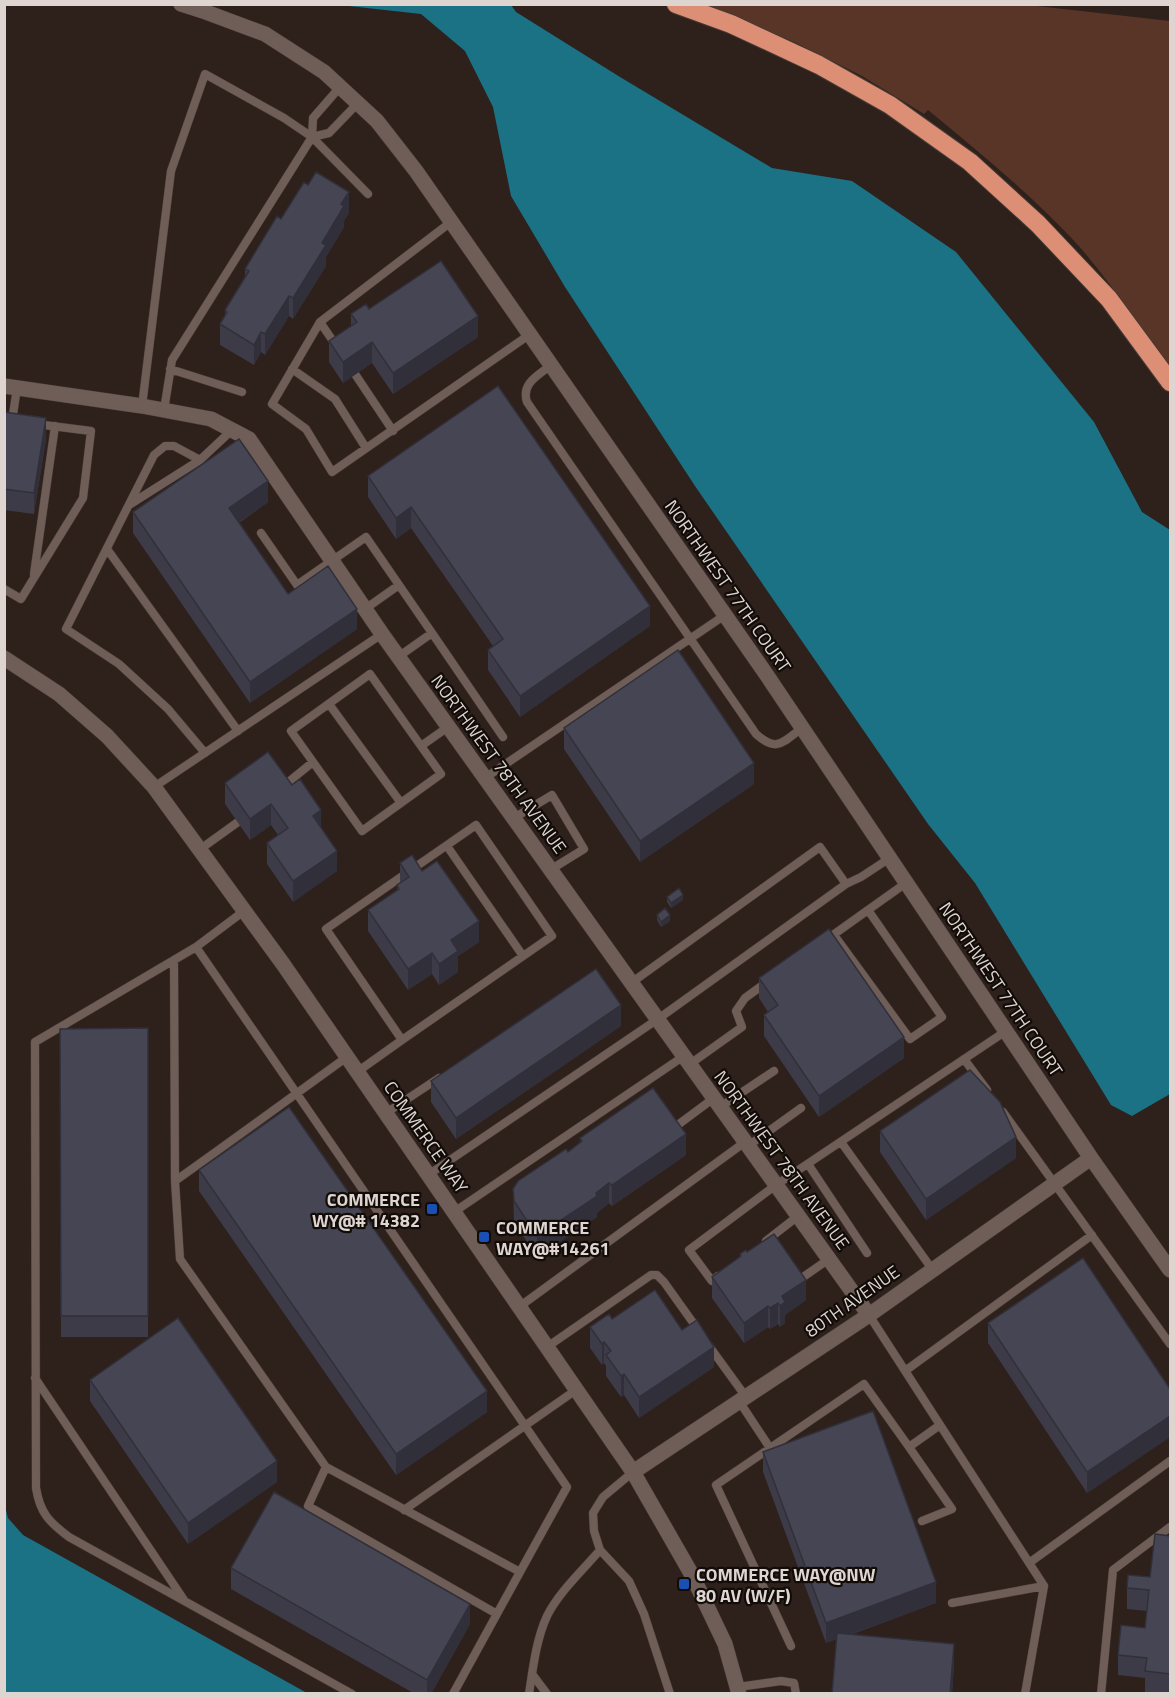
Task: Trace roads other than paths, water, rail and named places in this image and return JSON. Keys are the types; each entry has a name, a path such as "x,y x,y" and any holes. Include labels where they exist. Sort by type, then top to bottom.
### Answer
{"highway":[{"path":"676,4 731,24 819,65 890,105 970,162 1038,224 1109,299 1170,382"}],"street":[{"name":"NORTHWEST 77TH COURT","path":"181,4 265,34 324,72 376,121 416,171 725,615 1091,1158 1170,1270"},
{"name":"NORTHWEST 78TH AVENUE","path":"11,387 142,406 211,419 249,439 398,657 869,1314"},
{"name":"COMMERCE WAY","path":"4,658 59,694 107,736 154,787 244,911 633,1472 692,1575 724,1644 739,1690"},
{"name":"80TH AVENUE","path":"633,1472 869,1314 1091,1158"}],"lane":[{"path":"142,406 171,171 205,74 284,118 312,137 368,194"},
{"path":"164,410 172,360 312,137 313,118 340,87"},
{"path":"312,137 329,132 358,103"},
{"path":"452,222 320,322 272,404 306,429 332,472 529,335"},
{"path":"320,322 341,353"},
{"path":"550,366 528,384 525,395 527,402 756,734 774,745 780,744 802,728"},
{"path":"170,369 242,392"},
{"path":"292,369 335,399 366,448"},
{"path":"355,374 393,430"},
{"path":"4,589 21,599 83,498 91,431 8,420 11,387"},
{"path":"34,579 55,426"},
{"path":"129,505 200,460 232,430"},
{"path":"200,460 174,446 165,446 154,455 66,629 119,664 168,709 205,753"},
{"path":"261,533 297,585 366,537 503,737"},
{"path":"107,549 238,731"},
{"path":"365,609 399,585"},
{"path":"485,778 725,615"},
{"path":"398,657 432,633"},
{"path":"154,787 382,634"},
{"path":"370,674 421,746 441,774 362,831 291,731 370,674"},
{"path":"329,704 401,803"},
{"path":"421,746 448,727"},
{"path":"280,789 313,762"},
{"path":"514,818 552,795 585,849 550,870"},
{"path":"200,850 238,822"},
{"path":"357,1072 552,936 476,825 326,930 402,1040"},
{"path":"447,846 523,956"},
{"path":"631,983 820,847 846,884"},
{"path":"428,1175 658,1019 846,884 890,858"},
{"path":"816,947 906,883"},
{"path":"834,935 910,1039 942,1017 868,910"},
{"path":"244,911 196,947 35,1041 35,1378 38,1503 45,1517 69,1537 352,1694"},
{"path":"196,947 567,1487 453,1694"},
{"path":"174,960 175,1181 180,1259 326,1467 520,1572"},
{"path":"454,1212 687,1060 742,1027 736,1011 745,998 772,979"},
{"path":"722,1274 712,1281 689,1250 776,1185 1006,1031"},
{"path":"175,1181 347,1057"},
{"path":"964,1059 992,1097"},
{"path":"679,1124 774,1071"},
{"path":"386,1113 444,1075"},
{"path":"999,1106 1170,1344"},
{"path":"519,1307 746,1144 801,1108"},
{"path":"841,1142 932,1269"},
{"path":"808,1164 867,1253"},
{"path":"760,1245 798,1216"},
{"path":"905,1371 1092,1235"},
{"path":"794,1283 829,1259"},
{"path":"547,1347 644,1279 657,1275 664,1282 742,1399 770,1448"},
{"path":"869,1314 1044,1586 1025,1694"},
{"path":"35,1378 184,1601"},
{"path":"791,1646 716,1485 864,1384 952,1509 922,1521"},
{"path":"404,1510 576,1390"},
{"path":"909,1447 940,1425"},
{"path":"1029,1563 1170,1461"},
{"path":"326,1467 308,1506 497,1614"},
{"path":"633,1472 603,1497 593,1513 594,1530 600,1550 629,1581 644,1614 670,1694"},
{"path":"1101,1694 1113,1570 1170,1527"},
{"path":"529,1694 538,1642 548,1615 570,1584 600,1550"},
{"path":"952,1603 1044,1586"},
{"path":"532,1674 547,1694"},
{"path":"739,1690 781,1681 794,1683 796,1694"}],"water":[{"path":"340,5 511,5 516,12 620,77 772,168 852,181 956,252 1094,422 1142,512 1170,530 1170,1094 1132,1116 1111,1105 975,883 928,824 695,486 565,287 511,196 493,107 465,51 421,14"},
{"path":"5,1506 8,1518 23,1535 307,1693 5,1693"}],"place":[{"name":"COMMERCE WY@# 14382","path":"432,1209"},
{"name":"COMMERCE WAY@#14261","path":"484,1237"},
{"name":"COMMERCE WAY@NW 80 AV (W/F)","path":"684,1584"}]}
